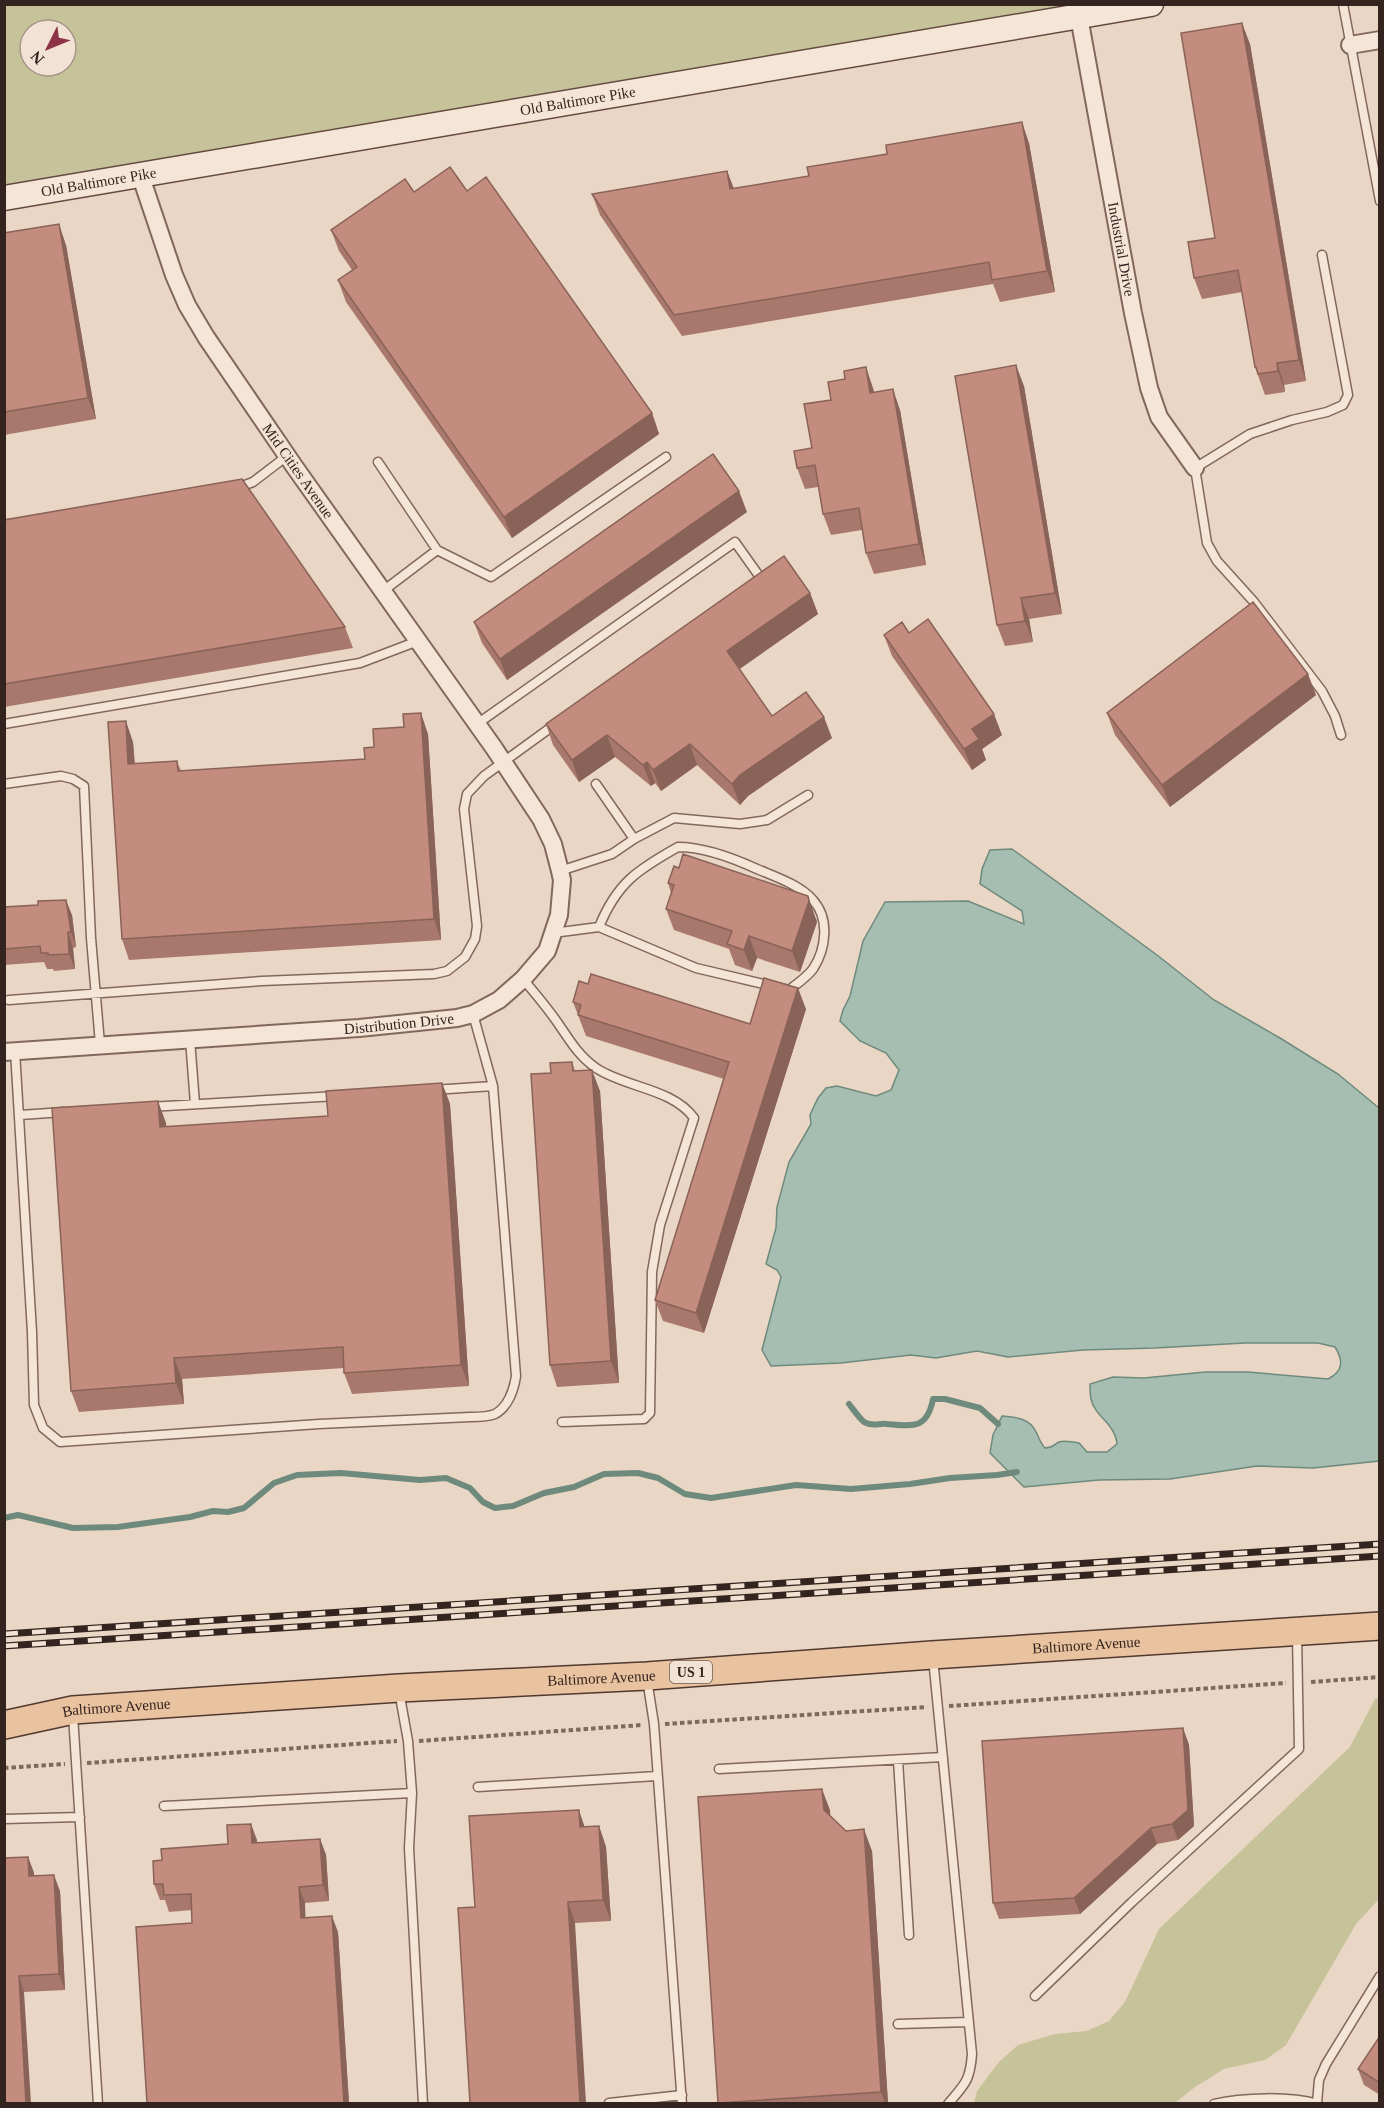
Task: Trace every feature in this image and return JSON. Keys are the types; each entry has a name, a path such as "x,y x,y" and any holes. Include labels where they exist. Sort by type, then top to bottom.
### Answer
{"main road":[{"name":"Old Baltimore Pike","path":"4,198 1151,4"},
{"name":"Baltimore Avenue","path":"4,1725 73,1710 399,1688 647,1676 932,1654 1380,1626"}],"street":[{"name":"Industrial Drive","path":"1079,17 1132,313 1149,387 1159,417 1195,468"},
{"path":"1350,45 1380,40"},
{"name":"Mid Cities Avenue","path":"140,174 174,275 206,337 287,456 499,755"},
{"name":"Distribution Drive","path":"10,1051 370,1027 458,1018 473,1014 499,1000 524,979 547,951 559,915 561,897 560,871 553,844 541,819 499,755"}],"lane":[{"path":"1343,4 1380,201"},
{"path":"1322,255 1348,395 1343,405 1327,412 1292,420 1250,434 1195,468 1207,543 1217,561 1254,602 1322,691 1335,716 1341,735"},
{"path":"227,491 253,482 287,456"},
{"path":"378,462 437,550 491,577 666,457"},
{"path":"477,724 735,542 762,579 752,586"},
{"path":"383,591 437,550"},
{"path":"4,724 360,663 418,641"},
{"path":"9,1000 262,981 423,975 447,970 457,965 472,947 476,939 477,926 464,808 467,794 499,755 561,721"},
{"path":"4,784 61,776 74,779 84,786 95,993 100,1044"},
{"path":"596,784 634,839"},
{"path":"560,871 612,854 634,839 674,818 740,824 767,820 808,795"},
{"path":"553,933 599,927 696,968 789,990 812,970 822,950 826,922 815,901 804,892 743,862 688,847 678,848 634,874 614,896 599,927"},
{"path":"524,979 573,1047 597,1069 664,1095 688,1110 694,1118 660,1225 652,1272 650,1413 644,1419 562,1422"},
{"path":"10,1051 20,1115 34,1405 43,1428 60,1442 319,1424 470,1417 494,1414 513,1391 516,1377 493,1086 473,1014"},
{"path":"190,1038 195,1104"},
{"path":"421,1091 493,1086"},
{"path":"136,1108 350,1095"},
{"path":"20,1115 78,1111"},
{"path":"1035,1996 1132,1902 1299,1749 1296,1631"},
{"path":"932,1654 972,2054 970,2074 964,2085 948,2103"},
{"path":"609,2103 682,2099 654,1724 647,1676"},
{"path":"399,1688 408,1741 412,1793 409,1848 423,2103"},
{"path":"73,1710 98,2103"},
{"path":"719,1769 943,1757"},
{"path":"898,1760 909,1935"},
{"path":"478,1787 657,1776"},
{"path":"164,1806 412,1793"},
{"path":"4,1819 80,1817"},
{"path":"1214,2103 1264,2099 1317,2103 1319,2080 1326,2064 1380,1976"},
{"path":"898,2024 969,2022"}],"path":[{"path":"4,1768 1380,1677"}],"shaded area":[{"path":"5,5 1145,5 5,194"},
{"path":"1012,849 1157,955 1214,1000 1338,1074 1379,1108 1379,1461 1313,1468 1257,1466 1170,1479 1099,1480 1024,1487 990,1453 993,1435 1002,1416 1019,1418 1030,1424 1045,1448 1066,1441 1079,1443 1087,1452 1107,1452 1117,1444 1113,1431 1093,1405 1090,1384 1113,1377 1144,1378 1205,1372 1248,1372 1328,1379 1339,1369 1340,1356 1335,1347 1318,1343 1245,1343 1083,1350 1008,1357 977,1351 936,1358 911,1355 841,1363 771,1366 762,1350 781,1277 777,1270 766,1264 776,1228 777,1207 789,1162 811,1124 810,1115 818,1098 826,1088 837,1086 876,1096 891,1090 899,1070 886,1053 860,1041 840,1021 850,996 863,941 885,902 968,901 1024,924 1022,911 980,884 982,869 990,850"},
{"path":"1379,1698 1379,1899 1356,1924 1286,2045 1265,2060 1224,2069 1175,2103 974,2103 977,2091 999,2062 1018,2045 1055,2034 1087,2031 1109,2021 1125,2002 1159,1929 1350,1747 1375,1699"}],"building":[{"path":"1242,23 1299,360 1277,363 1278,371 1258,374 1238,270 1194,278 1188,242 1215,238 1181,33"},
{"path":"1022,122 1047,271 992,280 989,262 674,315 592,194 727,171 730,189 809,176 807,167 887,154 886,145"},
{"path":"450,167 467,191 486,177 652,413 504,517 338,280 357,267 331,230 405,179 414,192"},
{"path":"59,224 88,398 4,412 4,233"},
{"path":"1016,365 1055,593 1021,598 1025,621 997,625 955,376"},
{"path":"866,367 870,393 893,389 919,544 866,553 859,508 823,514 815,465 797,468 794,451 812,448 804,404 831,400 828,382 845,379 844,371"},
{"path":"713,454 739,491 500,659 474,622"},
{"path":"242,479 345,627 4,684 4,520"},
{"path":"784,556 810,593 727,651 772,716 806,692 824,717 740,775 732,784 690,744 653,770 647,762 643,765 607,735 572,760 546,724"},
{"path":"1253,602 1308,674 1162,785 1107,713"},
{"path":"928,619 994,714 972,729 979,739 964,749 884,635 902,622 909,633"},
{"path":"421,713 434,919 122,939 108,722 126,721 128,764 177,761 178,771 365,759 364,748 374,747 373,729 404,727 403,714"},
{"path":"683,854 808,896 809,901 792,951 749,936 744,950 727,944 732,931 666,909 674,885 668,883 674,866 679,868"},
{"path":"66,900 71,932 68,932 69,954 48,955 48,953 41,953 40,946 4,949 4,907 38,905 38,901"},
{"path":"591,974 750,1024 764,978 798,988 696,1313 655,1300 729,1062 578,1015 581,1005 573,1002 579,981 588,984"},
{"path":"572,1062 573,1071 592,1070 611,1361 550,1365 531,1074 551,1073 550,1063"},
{"path":"442,1083 461,1365 344,1373 343,1347 174,1358 176,1383 71,1391 52,1108 158,1101 160,1127 328,1116 326,1091"},
{"path":"1183,1728 1188,1810 1172,1824 1151,1828 1074,1898 993,1903 982,1741"},
{"path":"822,1789 824,1810 846,1831 864,1829 881,2092 718,2103 698,1797"},
{"path":"579,1810 580,1827 599,1826 603,1900 568,1902 580,2103 470,2103 458,1908 475,1907 469,1816"},
{"path":"251,1824 252,1843 320,1839 323,1885 299,1887 301,1918 332,1916 344,2103 147,2103 136,1927 192,1923 191,1894 164,1895 163,1884 154,1884 153,1861 162,1860 161,1849 228,1844 227,1825"},
{"path":"28,1857 29,1876 54,1875 59,1974 19,1976 26,2103 4,2103 4,1858"},
{"path":"1380,2036 1380,2083 1358,2069"}],"waterway":[{"path":"849,1404 864,1422 873,1425 911,1425 917,1424 927,1416 933,1399 945,1399 980,1408 998,1424"},
{"path":"4,1518 18,1515 73,1528 118,1527 190,1517 213,1511 228,1512 244,1508 274,1483 297,1475 341,1473 420,1480 446,1478 470,1488 483,1502 495,1508 513,1506 544,1493 574,1487 604,1474 638,1473 658,1478 685,1494 711,1498 796,1485 851,1489 1017,1472"}],"railway":[{"path":"4,1634 1380,1544"},
{"path":"4,1646 1380,1556"}]}
